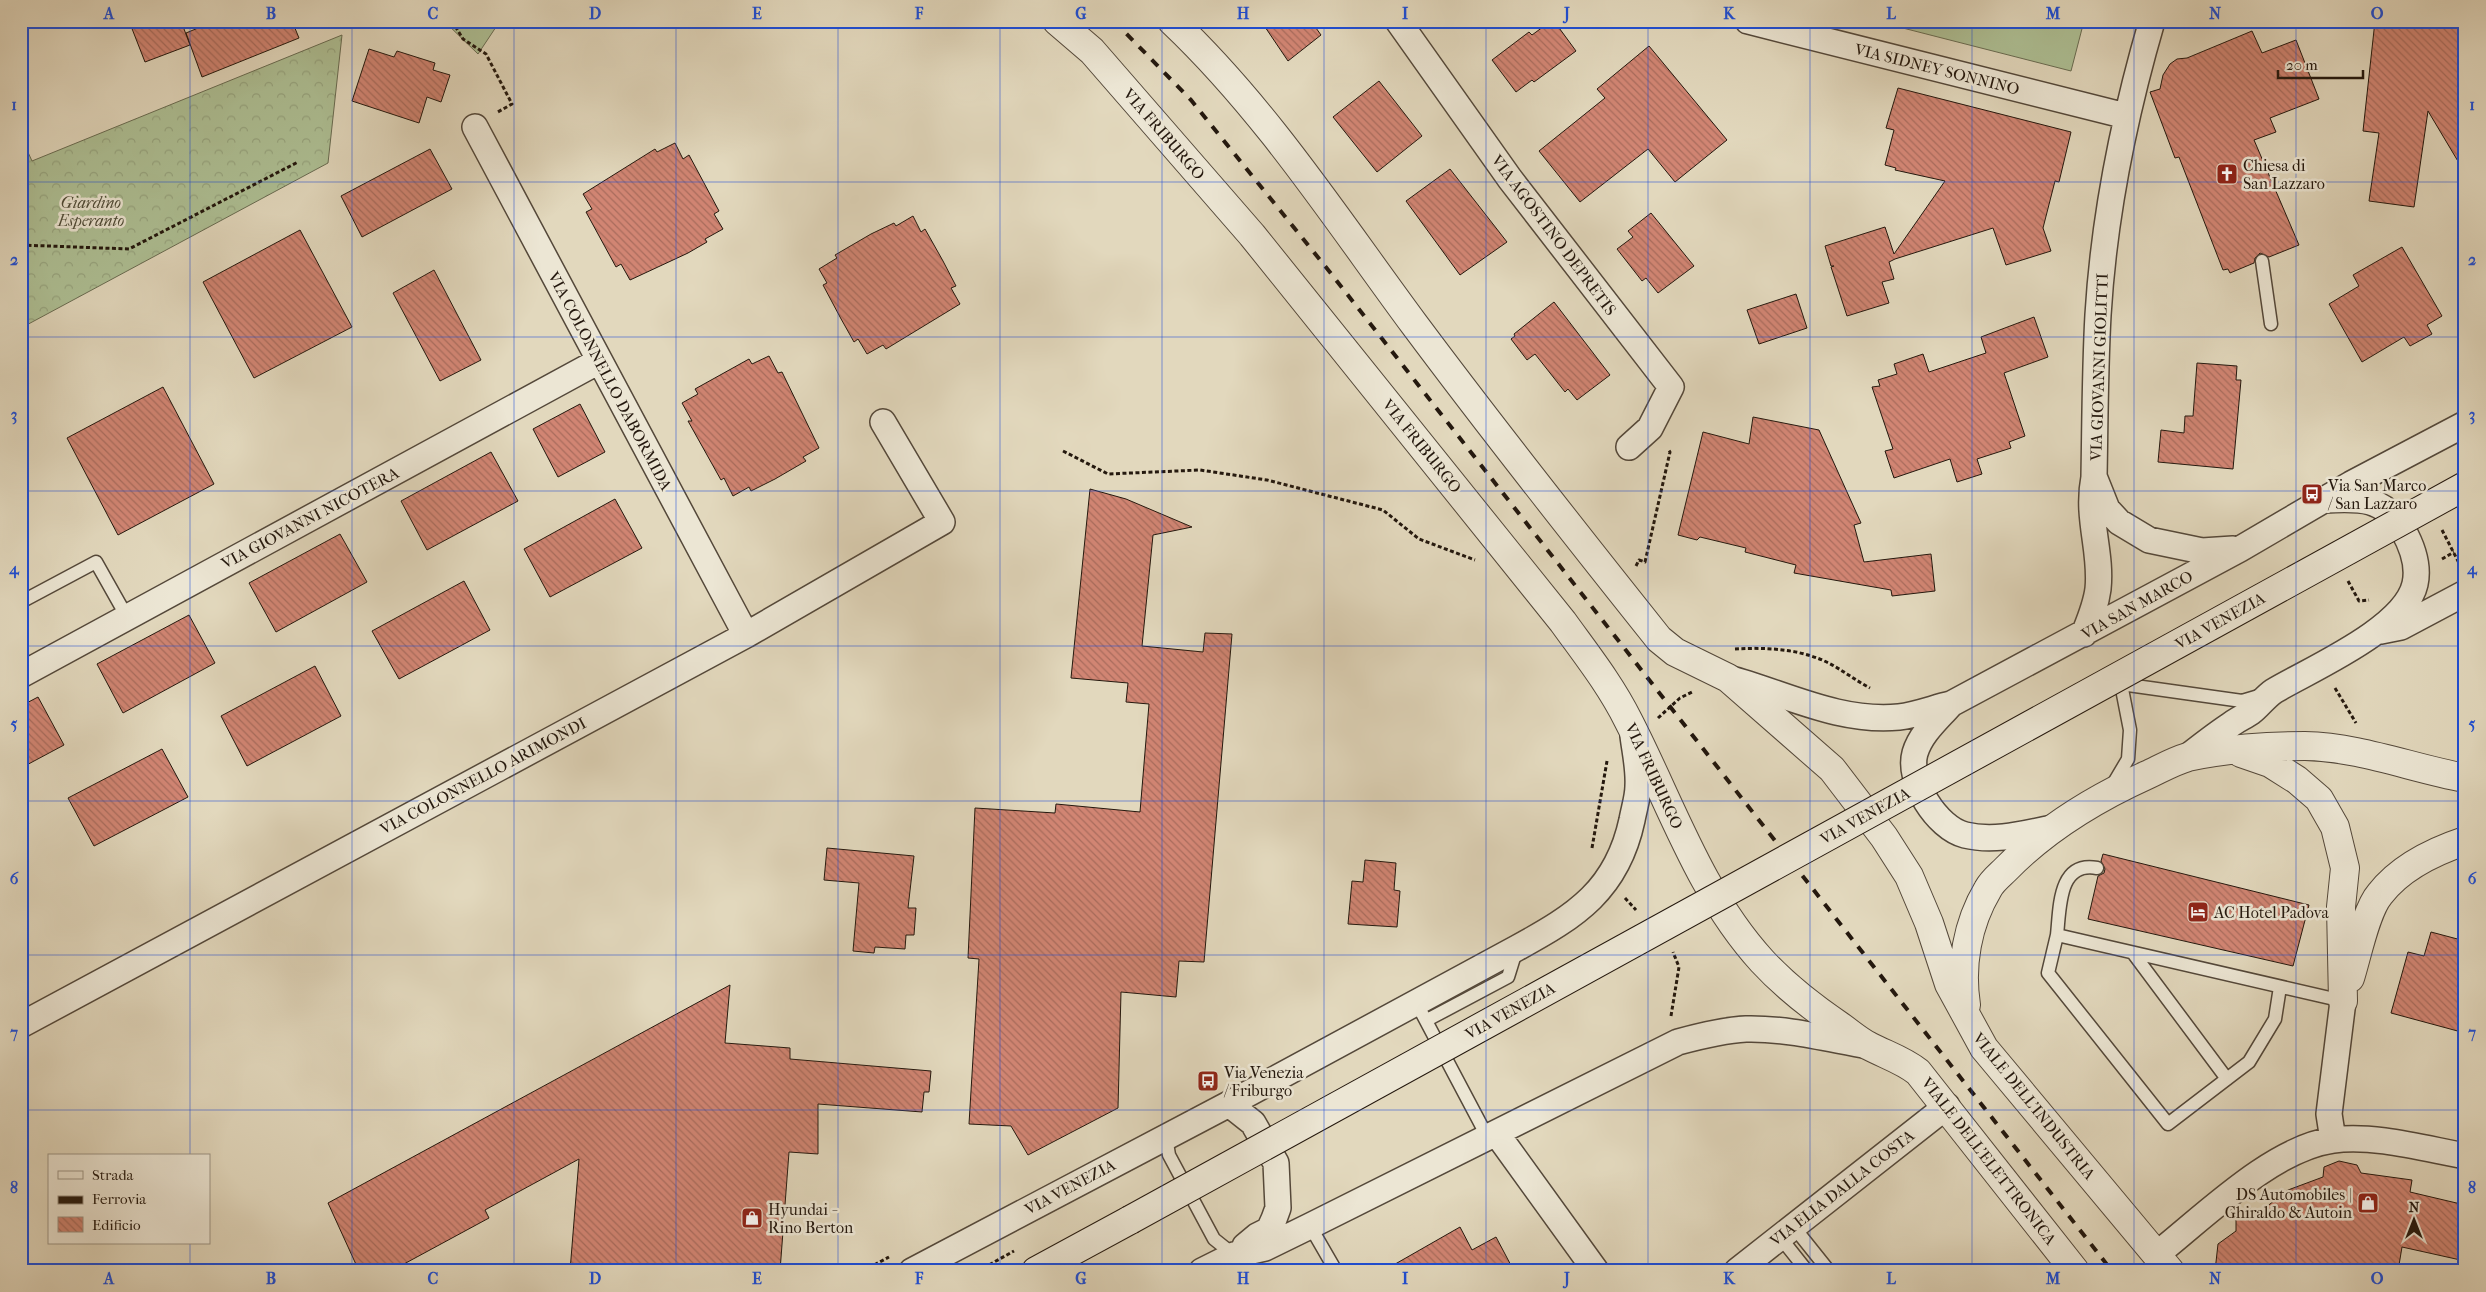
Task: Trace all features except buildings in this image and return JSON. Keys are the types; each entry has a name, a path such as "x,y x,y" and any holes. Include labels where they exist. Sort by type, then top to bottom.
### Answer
{"street":[{"name":"VIA FRIBURGO","path":"1057,21 1092,51 1252,235 1563,622 1608,685 1642,726 1677,828 1725,914 1743,938 1780,980 1809,1005 1869,1046"},
{"path":"1172,21 1204,52 1264,122 1508,448 1659,639 1675,652 1728,678"},
{"name":"VIA AGOSTINO DEPRETIS","path":"1398,21 1510,179 1671,387 1650,428 1629,447"},
{"name":"VIA SIDNEY SONNINO","path":"1748,21 2126,116"},
{"name":"VIA GIOVANNI GIOLITTI","path":"2084,634 2095,609 2098,588 2090,498 2094,477 2098,314 2108,220 2126,116 2152,21"},
{"name":"VIA COLONNELLO DABORMIDA","path":"474,127 746,635"},
{"name":"VIA GIOVANNI NICOTERA","path":"21,675 599,362"},
{"name":"VIA COLONNELLO ARIMONDI","path":"21,1025 746,635 942,522 883,422"},
{"name":"VIA SAN MARCO","path":"1728,678 1761,687 1822,709 1878,717 1900,717 1951,704 2084,634 2240,549 2320,501 2465,424"},
{"name":"VIA GIOVANNI GIOLITTI","path":"2094,477 2107,509 2119,522 2149,540 2202,551 2240,549"},
{"name":"VIA VENEZIA","path":"1036,1271 2465,486"},
{"name":"VIA SAN MARCO","path":"1969,1024 1962,980 1974,918 1988,887 2020,854 2052,828 2107,794 2186,758 2230,724 2250,713 2271,693 2379,632 2407,603 2415,586 2416,573 2412,547 2393,514 2374,501 2343,499 2320,501"},
{"name":"VIA SAN MARCO","path":"2379,632 2401,627 2465,593"},
{"name":"VIALE DELL'INDUSTRIA","path":"1728,678 1832,769 1870,818 1909,876 1929,923 1949,984 1969,1024 1984,1048 2164,1262"},
{"name":"VIA SAN MARCO","path":"1951,704 1926,731 1915,756 1916,780 1930,809 1943,824 1963,834 1986,837 2009,836 2052,828"},
{"name":"VIA VENEZIA","path":"912,1271 1229,1104 1422,1011 1517,948 1585,906 1608,879 1621,858 1639,787 1642,726"},
{"path":"2186,758 2273,747 2342,749 2465,778"},
{"path":"2234,752 2256,757 2270,763 2297,780 2319,799 2335,827 2345,868 2341,907 2343,1001 2329,1114 2333,1140"},
{"path":"2343,1001 2368,919 2379,894 2410,867 2447,847 2465,841"},
{"path":"1234,1255 1265,1248 1493,1136 1678,1042 1699,1036 1745,1029 1788,1032 1869,1046"},
{"name":"VIALE DELL'ELETTRONICA","path":"1869,1046 1906,1062 1918,1072 1947,1106 2076,1271"},
{"path":"1202,1271 1234,1255 1257,1236 1269,1230 1278,1208 1276,1163 1253,1123 1229,1104"},
{"name":"VIA ELIA DALLA COSTA","path":"1737,1271 1947,1106"},
{"path":"1493,1136 1596,1271"},
{"path":"2164,1262 2282,1157 2333,1140 2382,1141 2465,1156"}],"lane":[{"path":"2262,260 2271,324"},
{"path":"1944,781 2373,547"},
{"path":"21,602 96,562 127,617"},
{"path":"2121,684 2242,701 2271,693"},
{"path":"2107,794 2128,759 2130,730 2121,684"},
{"path":"2097,868 2087,866 2074,870 2066,880 2048,973 2168,1124 2250,1062 2274,1019 2280,987"},
{"path":"2056,934 2133,954 2343,1001"},
{"path":"2133,954 2227,1079"},
{"path":"1422,1011 1493,1136"},
{"path":"1166,1137 1169,1155 1214,1239 1234,1255"},
{"path":"1310,1226 1336,1271"},
{"path":"1787,1232 1807,1271"},
{"path":"1787,1232 1829,1271"}],"path":[{"path":"452,21 463,39 486,54 512,104 474,127"},
{"path":"21,245 129,249 298,162"},
{"path":"1632,575 1639,560 1645,562 1670,452 1650,428"},
{"path":"1063,451 1108,474 1200,470 1267,480 1383,510 1419,539 1481,562"},
{"path":"2339,565 2359,601 2365,602 2373,597"},
{"path":"1736,649 1762,647 1809,657 1832,665 1875,691"},
{"path":"1642,726 1680,698 1695,691"},
{"path":"1592,848 1608,760"}],"green space":[{"path":"444,21 500,21 478,54"},
{"path":"1896,21 2084,21 2071,71 1895,26"},
{"name":"Giardino Esperanto","path":"342,35 328,163 21,328 21,137 32,161"}],"railway":[{"path":"1114,21 1191,100 1329,271 2112,1271"}],"place":[{"name":"Chiesa di San Lazzaro","path":"2227,174"},
{"name":"Via San Marco / San Lazzaro","path":"2312,494"},
{"name":"AC Hotel Padova","path":"2198,912"},
{"name":"Via Venezia / Friburgo","path":"1208,1081"},
{"name":"DS Automobiles | Ghiraldo & Autoin","path":"2368,1203"},
{"name":"Hyundai - Rino Berton","path":"752,1218"}]}
